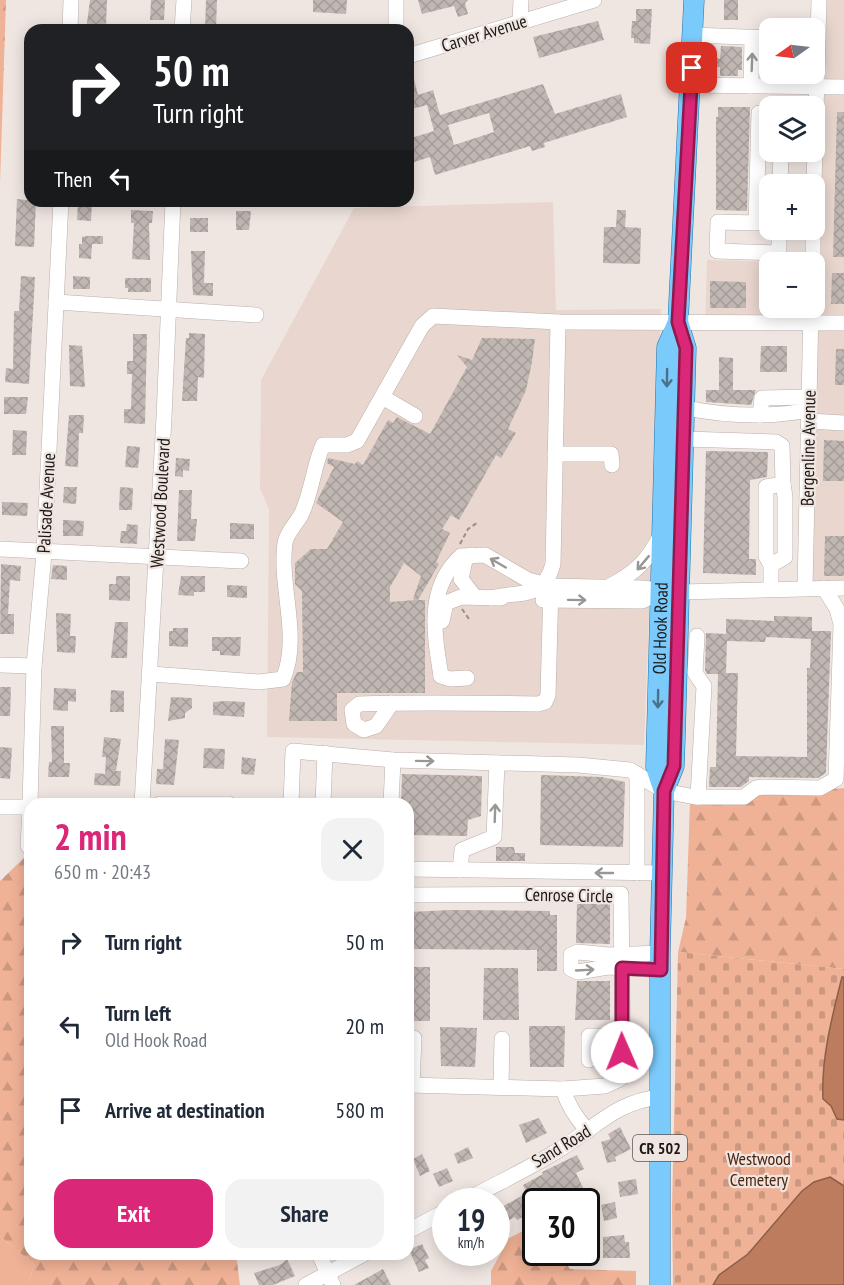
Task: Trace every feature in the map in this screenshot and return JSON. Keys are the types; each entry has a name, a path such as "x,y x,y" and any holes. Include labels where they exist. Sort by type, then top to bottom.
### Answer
{"main road":[{"name":"Old Hook Road","path":"660,1285 660,962 664,791 674,766 670,592 664,526 667,347 678,322 692,85 694,0"},
{"name":"Old Hook Road","path":"670,592 686,408 686,348 678,322"}],"street":[{"path":"70,24 71,0"},
{"path":"182,24 184,0"},
{"path":"396,0 396,24"},
{"path":"520,22 521,0"},
{"name":"Carver Avenue","path":"414,54 594,0"},
{"path":"818,18 819,0"},
{"path":"693,35 759,38"},
{"path":"751,86 752,38"},
{"path":"692,85 751,86 762,84"},
{"path":"802,84 817,87 844,87"},
{"path":"817,84 817,96"},
{"name":"Palisade Avenue","path":"30,798 34,666 44,553 61,207"},
{"name":"Westwood Boulevard","path":"142,798 151,674 173,207"},
{"path":"759,221 717,222 717,251 778,252 779,240"},
{"path":"56,302 256,315"},
{"path":"151,674 259,682 283,679 289,667 285,542 301,514 315,463 323,445 347,445 357,441 384,398 422,327 433,316 558,322 678,322 759,317"},
{"name":"Bergenline Avenue","path":"805,588 811,318"},
{"path":"825,318 844,323"},
{"path":"392,703 545,702 548,695 549,590 553,564 558,322"},
{"path":"793,397 793,413"},
{"path":"760,415 762,398 793,397 809,409 844,423"},
{"path":"384,398 415,416"},
{"path":"686,408 714,413 760,415 793,413 809,409"},
{"path":"685,440 776,442 782,446 783,484 766,487 766,556 771,565 771,590"},
{"path":"555,454 611,454 612,465"},
{"path":"608,587 639,570 654,550 664,526"},
{"path":"0,549 44,553 242,561"},
{"path":"528,580 544,571 552,554"},
{"path":"552,554 563,572 585,586"},
{"path":"441,676 433,627 439,585 452,564 468,555 485,555 549,590 642,601 670,592"},
{"path":"468,555 461,579 475,597"},
{"path":"441,676 442,622 446,603 461,597 491,598 585,586 640,588 670,592 844,588"},
{"path":"291,798 293,751 393,760 578,765 630,770 664,791 698,797 744,797 756,788 763,787 820,788 836,779 842,624 837,609 824,588"},
{"path":"697,636 695,673 704,686 698,797"},
{"path":"0,665 34,666"},
{"path":"441,676 450,679 466,678"},
{"path":"323,798 325,753"},
{"path":"391,798 393,760"},
{"path":"460,870 462,850 494,837 497,763"},
{"path":"637,774 637,873"},
{"path":"0,807 24,807"},
{"path":"414,869 662,873"},
{"name":"Cenrose Circle","path":"414,895 621,894 622,961 620,1079 605,1086 563,1089 414,1085"},
{"path":"622,961 660,962"},
{"path":"589,1060 589,1036 622,1036"},
{"path":"501,1087 502,1039"},
{"path":"563,1089 567,1102 577,1119 588,1131"},
{"name":"Sand Road","path":"489,1188 559,1150 618,1108 642,1099 660,1097"},
{"path":"414,1228 432,1218"},
{"path":"322,1260 330,1279"},
{"path":"306,1285 330,1279 356,1260"}],"path":[{"path":"468,555 460,545 468,529 477,523"}],"shaded area":[{"path":"819,0 844,0 844,586 803,587 809,323 705,326 707,260 759,261 759,318 825,318 825,252 815,252 815,240 825,240 825,174 816,174 816,162 825,162 825,96 817,96 818,84 825,84 825,18 819,18"},
{"path":"553,202 556,310 661,309 644,745 267,737 269,509 260,489 261,380 354,208"},
{"path":"842,977 844,977 844,1120 837,1119 831,1106 823,1099 825,1053"},
{"path":"830,1177 844,1186 844,1285 713,1285 719,1275 748,1254 802,1191 814,1182"}],"green space":[{"path":"0,0 6,0 0,184"},
{"path":"844,788 844,969 678,952 686,918 690,801"},
{"path":"24,858 24,1256 0,1236 0,881"},
{"name":"Westwood Cemetery","path":"678,952 844,969 844,1285 673,1285 672,1207"},
{"path":"522,1232 522,1266 568,1266 570,1269 636,1271 636,1285 491,1285 491,1271 494,1266 510,1266 510,1238"},
{"path":"0,1236 24,1256 24,1260 28,1260 34,1265 28,1285 0,1285"},
{"path":"28,1260 237,1260 240,1285 28,1285 34,1265"}],"building":[{"path":"90,0 107,0 106,24 87,24"},
{"path":"151,0 165,0 164,20 150,20"},
{"path":"206,0 217,0 216,24 205,24"},
{"path":"313,0 347,0 346,14 313,12"},
{"path":"418,0 468,0 465,3 468,14 458,17 454,6 422,14"},
{"path":"724,0 738,0 738,20 724,20"},
{"path":"636,9 652,9 650,44 634,43 634,38 631,38 632,21 636,21"},
{"path":"598,21 604,40 539,58 533,37"},
{"path":"721,46 742,47 742,70 738,70 738,76 720,76 717,58 720,59"},
{"path":"414,78 418,95 433,90 440,115 543,84 555,114 621,94 627,117 544,143 545,147 532,151 530,146 435,175 430,157 414,162 414,137 434,131 427,105 414,108","holes":["489,113 494,132 454,145 448,125"]},
{"path":"718,107 750,107 747,211 716,210 716,117 718,117"},
{"path":"837,112 844,112 844,257 833,257"},
{"path":"17,199 24,200 24,207 36,207 34,247 15,246"},
{"path":"78,207 92,207 91,221 77,220"},
{"path":"131,210 153,211 152,223 149,223 150,260 132,259 134,223 131,223"},
{"path":"617,210 626,210 625,227 641,228 640,264 603,263 604,227 616,227"},
{"path":"236,211 251,211 249,230 236,230"},
{"path":"190,218 208,218 208,232 190,232"},
{"path":"103,236 103,244 92,244 91,259 79,258 79,244 82,244 82,237"},
{"path":"191,251 205,251 204,283 213,283 213,296 193,295"},
{"path":"832,273 844,273 844,304 831,304"},
{"path":"21,276 35,277 29,384 5,382 6,368 13,369 14,311 19,311"},
{"path":"73,276 90,277 90,289 73,289"},
{"path":"125,278 151,278 151,292 128,292 128,288 125,288"},
{"path":"710,281 746,282 746,308 710,308"},
{"path":"189,333 205,334 204,378 198,377 197,401 182,401 186,338 189,338"},
{"path":"133,334 147,334 145,424 124,423 124,409 131,409 132,374 127,374 127,361 133,361"},
{"path":"482,338 535,339 526,390 508,429 516,433 501,458 496,455 459,520 451,515 442,529 450,533 436,562 439,564 418,600 425,600 425,693 337,693 337,721 289,721 292,682 297,672 303,672 302,591 295,584 295,563 311,549 327,549 343,522 316,503 334,467 327,463 328,458 355,464 357,461 363,465 388,420 393,423 397,417 430,434 467,367 457,355 472,360","holes":["404,563 421,576 413,599 415,600 390,602 390,587"]},
{"path":"69,345 82,346 85,387 70,386"},
{"path":"761,346 787,346 787,372 760,372"},
{"path":"836,349 844,349 844,385 835,385"},
{"path":"719,357 733,358 733,390 756,390 751,405 706,402 706,390 719,390"},
{"path":"4,397 28,397 26,414 4,414"},
{"path":"69,415 84,415 83,433 79,433 78,467 65,466"},
{"path":"13,430 27,431 26,455 12,455"},
{"path":"824,440 844,441 844,481 823,481"},
{"path":"127,446 140,447 138,468 125,467"},
{"path":"706,451 768,452 767,477 750,480 749,559 756,559 756,575 703,573"},
{"path":"176,458 190,459 189,471 183,470 183,477 175,476"},
{"path":"64,487 77,487 76,504 63,503"},
{"path":"120,487 133,488 132,510 119,510"},
{"path":"179,490 192,490 191,519 197,519 195,541 177,541"},
{"path":"2,502 28,503 27,516 2,515"},
{"path":"63,520 84,521 83,536 63,536"},
{"path":"230,523 254,524 254,539 230,539"},
{"path":"127,524 138,525 137,544 120,543 121,531 126,531"},
{"path":"825,536 844,536 844,576 824,576"},
{"path":"1,564 21,566 20,581 10,580 8,614 14,614 14,634 0,634"},
{"path":"53,565 67,566 67,580 51,579"},
{"path":"116,576 130,576 130,601 109,600 109,584 116,584"},
{"path":"181,576 205,576 205,592 194,592 194,596 178,595"},
{"path":"227,585 247,586 247,598 227,597"},
{"path":"56,613 71,614 70,636 76,636 75,653 57,652"},
{"path":"774,616 812,617 812,631 831,631 826,773 818,778 749,777 749,781 741,787 709,787 710,767 716,767 718,674 707,674 705,670 706,633 726,634 726,619 774,621","holes":["766,637 811,639 810,668 807,668 807,757 736,756 738,673 726,673 727,641 765,642"]},
{"path":"115,622 128,622 127,658 111,658"},
{"path":"173,628 188,628 188,647 169,646 169,631 173,631"},
{"path":"212,637 241,637 240,656 220,655 220,651 212,651"},
{"path":"0,687 11,687 10,716 0,716"},
{"path":"54,688 76,689 76,702 68,701 68,711 53,710"},
{"path":"111,690 124,691 124,712 110,712"},
{"path":"171,697 192,698 192,708 185,713 185,718 168,721"},
{"path":"213,702 245,702 244,717 213,715"},
{"path":"51,726 64,726 64,763 70,763 69,777 48,777 49,762 52,762"},
{"path":"104,737 121,739 116,771 121,771 120,786 94,785 95,773 105,774 106,757 102,757"},
{"path":"165,739 179,740 174,785 156,784 157,769 163,769"},
{"path":"0,747 12,748 10,779 0,778"},
{"path":"204,748 225,749 224,769 203,768"},
{"path":"242,757 256,759 254,775 241,774"},
{"path":"402,774 482,776 481,816 468,820 467,836 414,835 414,798 401,798"},
{"path":"541,775 602,777 625,782 623,847 540,845"},
{"path":"496,847 514,847 515,853 525,853 525,861 496,861"},
{"path":"577,904 610,904 610,944 576,943"},
{"path":"550,911 550,915 557,915 557,971 537,971 537,950 414,949 414,912"},
{"path":"414,967 430,967 430,1021 414,1021"},
{"path":"484,968 518,968 519,1020 483,1020"},
{"path":"577,981 610,981 610,1020 575,1020"},
{"path":"529,1026 565,1026 564,1067 530,1067"},
{"path":"440,1027 477,1028 475,1067 441,1066"},
{"path":"539,1118 547,1133 526,1143 519,1125"},
{"path":"620,1127 631,1149 615,1157 616,1161 607,1163 601,1142 611,1139 608,1134"},
{"path":"468,1147 473,1158 458,1164 454,1154"},
{"path":"422,1154 430,1171 420,1176 414,1158"},
{"path":"577,1155 584,1169 576,1173 583,1188 524,1188 523,1185 543,1174 542,1172"},
{"path":"447,1168 453,1181 439,1187 433,1174"},
{"path":"636,1179 638,1194 620,1197 618,1182"},
{"path":"522,1196 522,1218 510,1220 510,1202"},
{"path":"615,1202 617,1218 604,1221 601,1205"},
{"path":"624,1235 625,1242 629,1242 630,1258 603,1258 603,1237"},
{"path":"422,1244 429,1258 425,1260 429,1268 419,1272 414,1260 414,1248"},
{"path":"287,1260 295,1276 273,1285 259,1285 254,1273 280,1265"},
{"path":"383,1269 391,1285 354,1285"}],"route":[{"path":"622,1052 622,968 661,970 664,791 674,766 677,682 686,408 686,348 678,322 692,68"}]}
